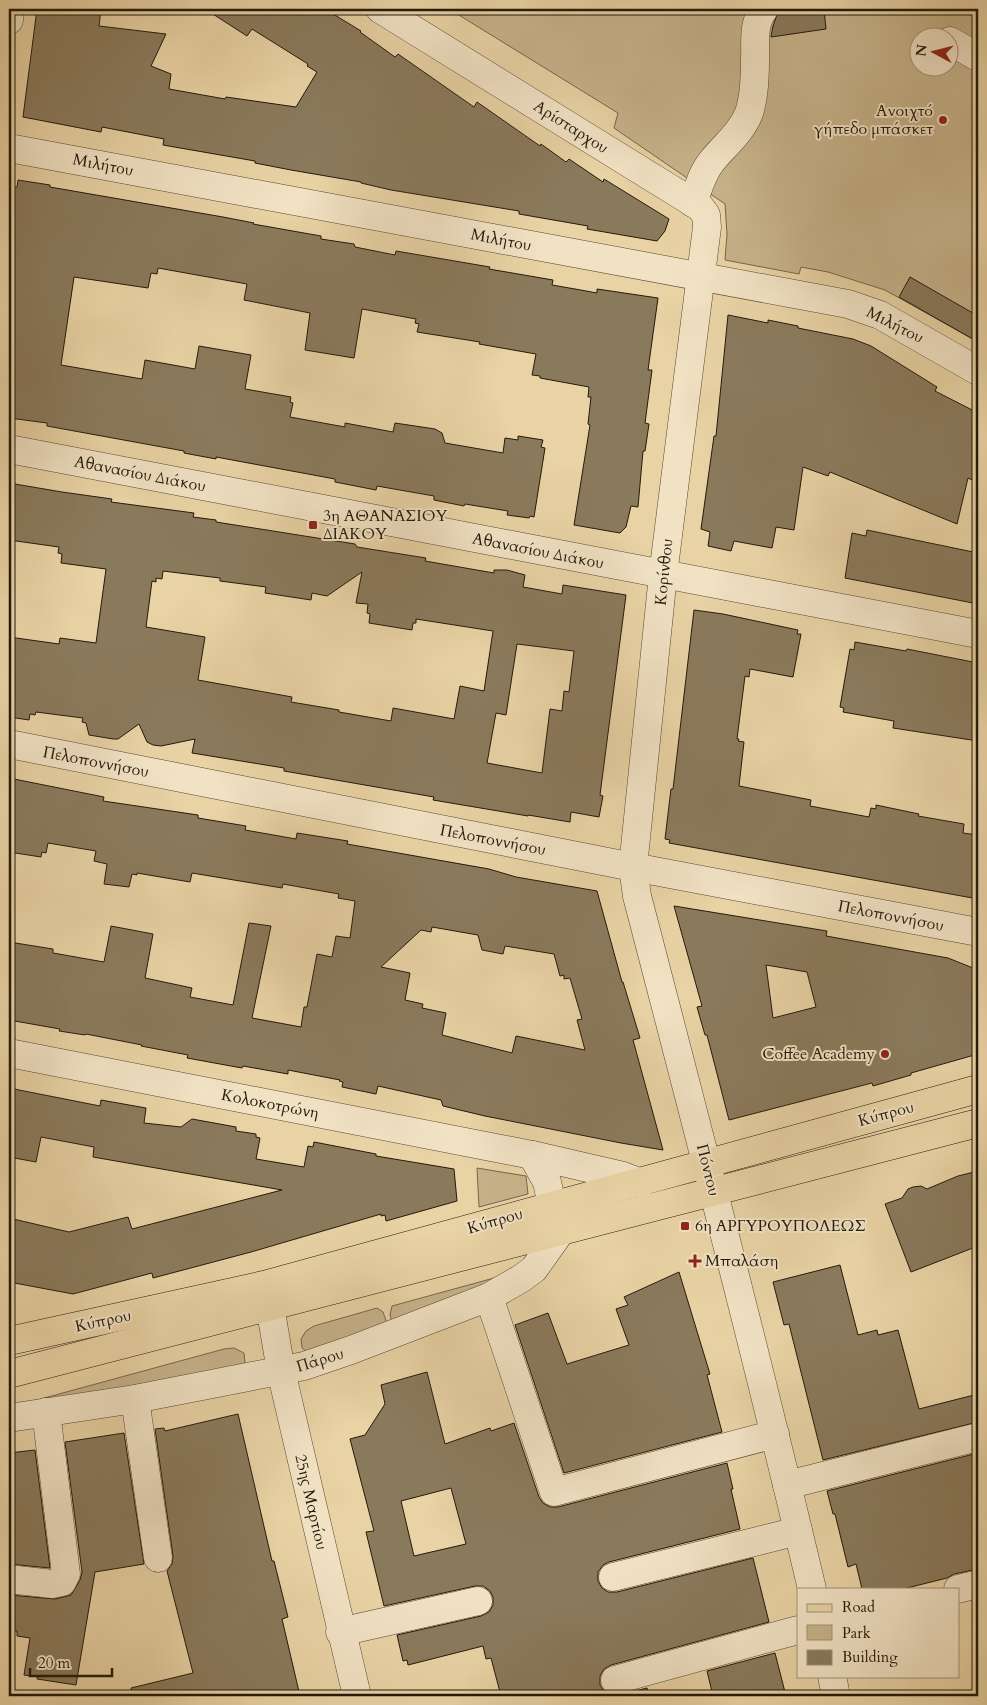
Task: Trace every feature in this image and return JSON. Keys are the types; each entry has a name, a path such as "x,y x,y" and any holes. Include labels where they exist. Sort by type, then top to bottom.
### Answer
{"main road":[{"name":"Κύπρου","path":"9,1341 264,1286 978,1089"},
{"name":"Κύπρου","path":"9,1374 978,1123"}],"street":[{"path":"9,20 10,9"},
{"name":"Αρίσταρχου","path":"380,9 700,207 706,215 707,227 700,276"},
{"path":"693,203 707,168 738,132 748,113 756,60 755,28 764,9"},
{"path":"960,47 978,57"},
{"name":"Μιλήτου","path":"9,148 848,304 880,314 978,371"},
{"name":"Κορίνθου","path":"633,867 664,575 700,276"},
{"name":"Αθανασίου Διάκου","path":"9,449 978,634"},
{"name":"Πελοποννήσου","path":"9,744 633,867 978,932"},
{"name":"Πόντου","path":"633,867 637,896 707,1164 812,1588"},
{"name":"Κολοκοτρώνη","path":"9,1053 532,1155 624,1176 641,1182"},
{"path":"532,1155 547,1182 552,1205"},
{"name":"Πάρου","path":"9,1418 134,1399 304,1366 489,1297 522,1278 534,1268 561,1231"},
{"path":"489,1297 554,1492 775,1434"},
{"name":"25ης Μαρτίου","path":"270,1306 281,1371 356,1696"},
{"path":"134,1399 158,1558"},
{"path":"9,1578 52,1584 62,1582 66,1574 46,1412"},
{"path":"787,1485 978,1438"},
{"path":"613,1577 798,1531"},
{"path":"960,1588 978,1584"},
{"path":"340,1632 478,1601"},
{"path":"615,1680 797,1630"},
{"path":"832,1678 836,1696"}],"green space":[{"path":"449,9 978,9 978,342 885,290 828,272 801,267 799,274 725,260 727,234 725,204 614,128 618,113"},
{"path":"477,1168 526,1176 528,1194 479,1207"},
{"path":"516,1272 393,1325 390,1315 392,1306"},
{"path":"377,1308 383,1312 388,1326 309,1354 302,1348 301,1339 306,1331 314,1326"},
{"path":"234,1348 244,1353 245,1362 239,1372 26,1403 224,1349"}],"building":[{"path":"37,9 101,9 99,26 166,34 151,66 171,74 169,89 225,99 226,97 296,107 317,72 307,66 308,64 252,29 247,36 205,9 325,9 361,31 395,57 398,54 474,107 477,102 566,162 569,159 603,182 604,179 669,219 665,231 657,241 587,229 588,226 519,214 519,211 391,190 361,182 255,163 255,161 163,145 164,139 102,127 101,132 23,117"},
{"path":"779,9 824,9 826,29 771,37"},
{"path":"18,180 321,236 321,239 354,244 355,247 395,255 396,251 490,267 489,269 553,280 552,285 597,293 597,289 658,298 648,370 652,370 645,423 649,424 645,451 643,451 638,507 631,506 626,527 620,533 574,525 590,425 588,424 591,397 588,397 589,387 532,375 536,354 479,344 480,342 417,332 419,324 415,323 416,319 362,309 354,358 305,350 310,313 244,300 247,284 158,268 157,274 151,273 148,288 74,277 61,365 142,379 145,360 195,369 199,346 251,355 245,389 291,397 290,402 293,403 290,417 345,427 345,423 393,432 395,423 435,429 442,433 445,443 503,453 505,438 518,440 518,436 543,440 541,447 545,448 534,517 507,515 508,511 465,504 464,506 434,500 434,496 377,486 376,490 335,482 335,479 216,457 216,459 184,453 184,451 47,426 47,423 9,418 9,215 13,187 17,187"},
{"path":"910,277 978,316 978,342 899,297"},
{"path":"728,315 768,323 768,320 798,326 798,328 853,339 871,346 937,387 935,391 978,413 978,483 968,478 957,524 830,472 828,476 803,467 794,530 776,527 772,548 734,541 731,551 708,546 710,532 701,529 714,436 716,436"},
{"path":"9,483 112,499 111,502 194,513 193,517 216,520 216,522 355,544 357,547 426,558 425,561 494,573 494,570 507,570 525,575 523,587 562,594 563,585 626,595 600,795 603,796 599,817 571,812 570,822 528,816 433,800 434,797 284,771 284,768 192,753 195,739 161,746 153,745 147,742 139,724 118,739 113,739 89,735 86,723 82,722 83,718 36,712 35,715 30,714 29,720 9,717 9,637 59,644 60,638 96,643 106,569 61,563 62,554 58,553 59,547 9,540","holes":["163,571 220,578 220,581 266,587 265,593 311,600 312,593 327,596 362,572 356,603 368,604 369,623 412,630 416,619 493,631 484,691 460,686 454,719 393,708 391,721 291,702 292,697 198,680 205,637 146,627 152,581 156,582 156,578 162,579","517,644 574,651 569,692 564,691 562,711 550,709 542,773 487,763 496,713 506,715"]},
{"path":"867,530 978,553 978,604 845,578 852,533 866,536"},
{"path":"694,610 723,614 798,630 797,634 801,634 793,677 750,669 749,677 745,676 737,739 744,742 739,786 811,800 810,806 869,817 871,808 876,809 876,805 919,814 918,816 964,824 963,833 978,835 978,899 669,843 670,840 665,839 671,789 673,789"},
{"path":"855,642 906,651 907,649 978,663 978,741 893,728 894,721 843,712 844,708 840,707 850,649 854,650"},
{"path":"9,778 104,797 103,801 198,815 198,818 246,826 245,830 296,839 297,833 348,841 347,844 489,869 516,877 597,891 622,982 640,1038 633,1040 663,1150 485,1116 443,1106 441,1100 378,1086 376,1094 342,1087 343,1082 340,1080 288,1070 288,1074 243,1066 242,1068 187,1058 188,1055 142,1045 86,1034 59,1031 60,1029 9,1020 9,942 53,949 53,953 104,962 111,926 153,934 145,978 192,988 190,997 233,1005 249,923 271,926 252,1018 301,1027 304,1007 307,1007 317,954 332,957 336,936 350,938 355,901 338,898 339,894 283,884 282,888 192,873 190,882 137,873 137,875 132,874 129,887 104,884 107,864 94,861 96,851 48,843 46,853 42,852 41,857 9,852","holes":["432,927 478,935 482,950 503,954 505,946 554,954 560,976 564,975 564,979 570,978 582,1019 577,1020 585,1050 516,1036 512,1053 442,1035 446,1013 422,1008 423,1004 405,1000 410,973 381,967 421,930 431,932"]},
{"path":"674,906 827,931 826,936 948,958 978,970 978,1054 873,1086 872,1083 729,1120 707,1035 705,1035 697,1007 702,1006","holes":["766,965 807,972 816,1007 773,1018"]},
{"path":"9,1088 100,1106 101,1100 146,1108 144,1123 181,1127 192,1119 236,1127 236,1131 256,1134 256,1137 260,1138 256,1159 304,1167 308,1146 313,1147 314,1142 376,1154 376,1156 454,1169 457,1201 386,1221 385,1215 381,1216 381,1214 153,1278 152,1273 73,1294 9,1282 9,1218 69,1232 128,1217 132,1229 282,1190 93,1157 94,1147 41,1137 36,1162 9,1157"},
{"path":"978,1171 978,1246 911,1272 885,1204 902,1198 908,1189 913,1187 921,1186 927,1189 958,1176"},
{"path":"840,1265 858,1335 877,1330 878,1335 898,1330 919,1409 978,1394 978,1422 823,1460 789,1324 784,1325 773,1282"},
{"path":"679,1272 710,1374 707,1375 722,1432 564,1473 515,1325 548,1313 567,1364 629,1345 616,1309 628,1305 624,1297"},
{"path":"427,1372 445,1444 490,1428 491,1431 514,1423 539,1497 543,1503 550,1507 558,1507 727,1463 740,1529 609,1562 603,1565 598,1572 598,1581 602,1588 608,1592 617,1592 753,1558 769,1622 611,1665 604,1669 600,1676 600,1685 604,1691 611,1695 619,1695 647,1688 649,1696 501,1696 491,1658 486,1659 483,1646 408,1665 407,1660 403,1661 397,1635 481,1616 489,1612 493,1605 493,1597 490,1591 483,1586 475,1586 384,1606 366,1532 374,1531 350,1439 365,1435 385,1404 381,1385","holes":["451,1488 466,1544 414,1556 401,1501"]},
{"path":"238,1414 272,1561 274,1561 288,1617 282,1619 300,1696 132,1696 131,1688 193,1673 167,1571 172,1564 173,1556 155,1429 164,1428 165,1431"},
{"path":"124,1433 144,1564 95,1572 76,1685 24,1675 30,1638 17,1636 17,1631 9,1630 9,1595 55,1599 71,1595 80,1580 82,1572 65,1442"},
{"path":"35,1450 50,1568 9,1564 9,1453"},
{"path":"978,1453 978,1569 907,1588 862,1588 856,1564 848,1567 835,1514 833,1514 827,1491"},
{"path":"775,1653 786,1696 713,1696 707,1671"}],"place":[{"name":"Ανοιχτό γήπεδο μπάσκετ","path":"943,120"},
{"name":"3η ΑΘΑΝΑΣΙΟΥ ΔΙΑΚΟΥ","path":"313,525"},
{"name":"Coffee Academy","path":"885,1054"},
{"name":"6η ΑΡΓΥΡΟΥΠΟΛΕΩΣ","path":"685,1226"},
{"name":"Μπαλάση","path":"695,1261"}]}
